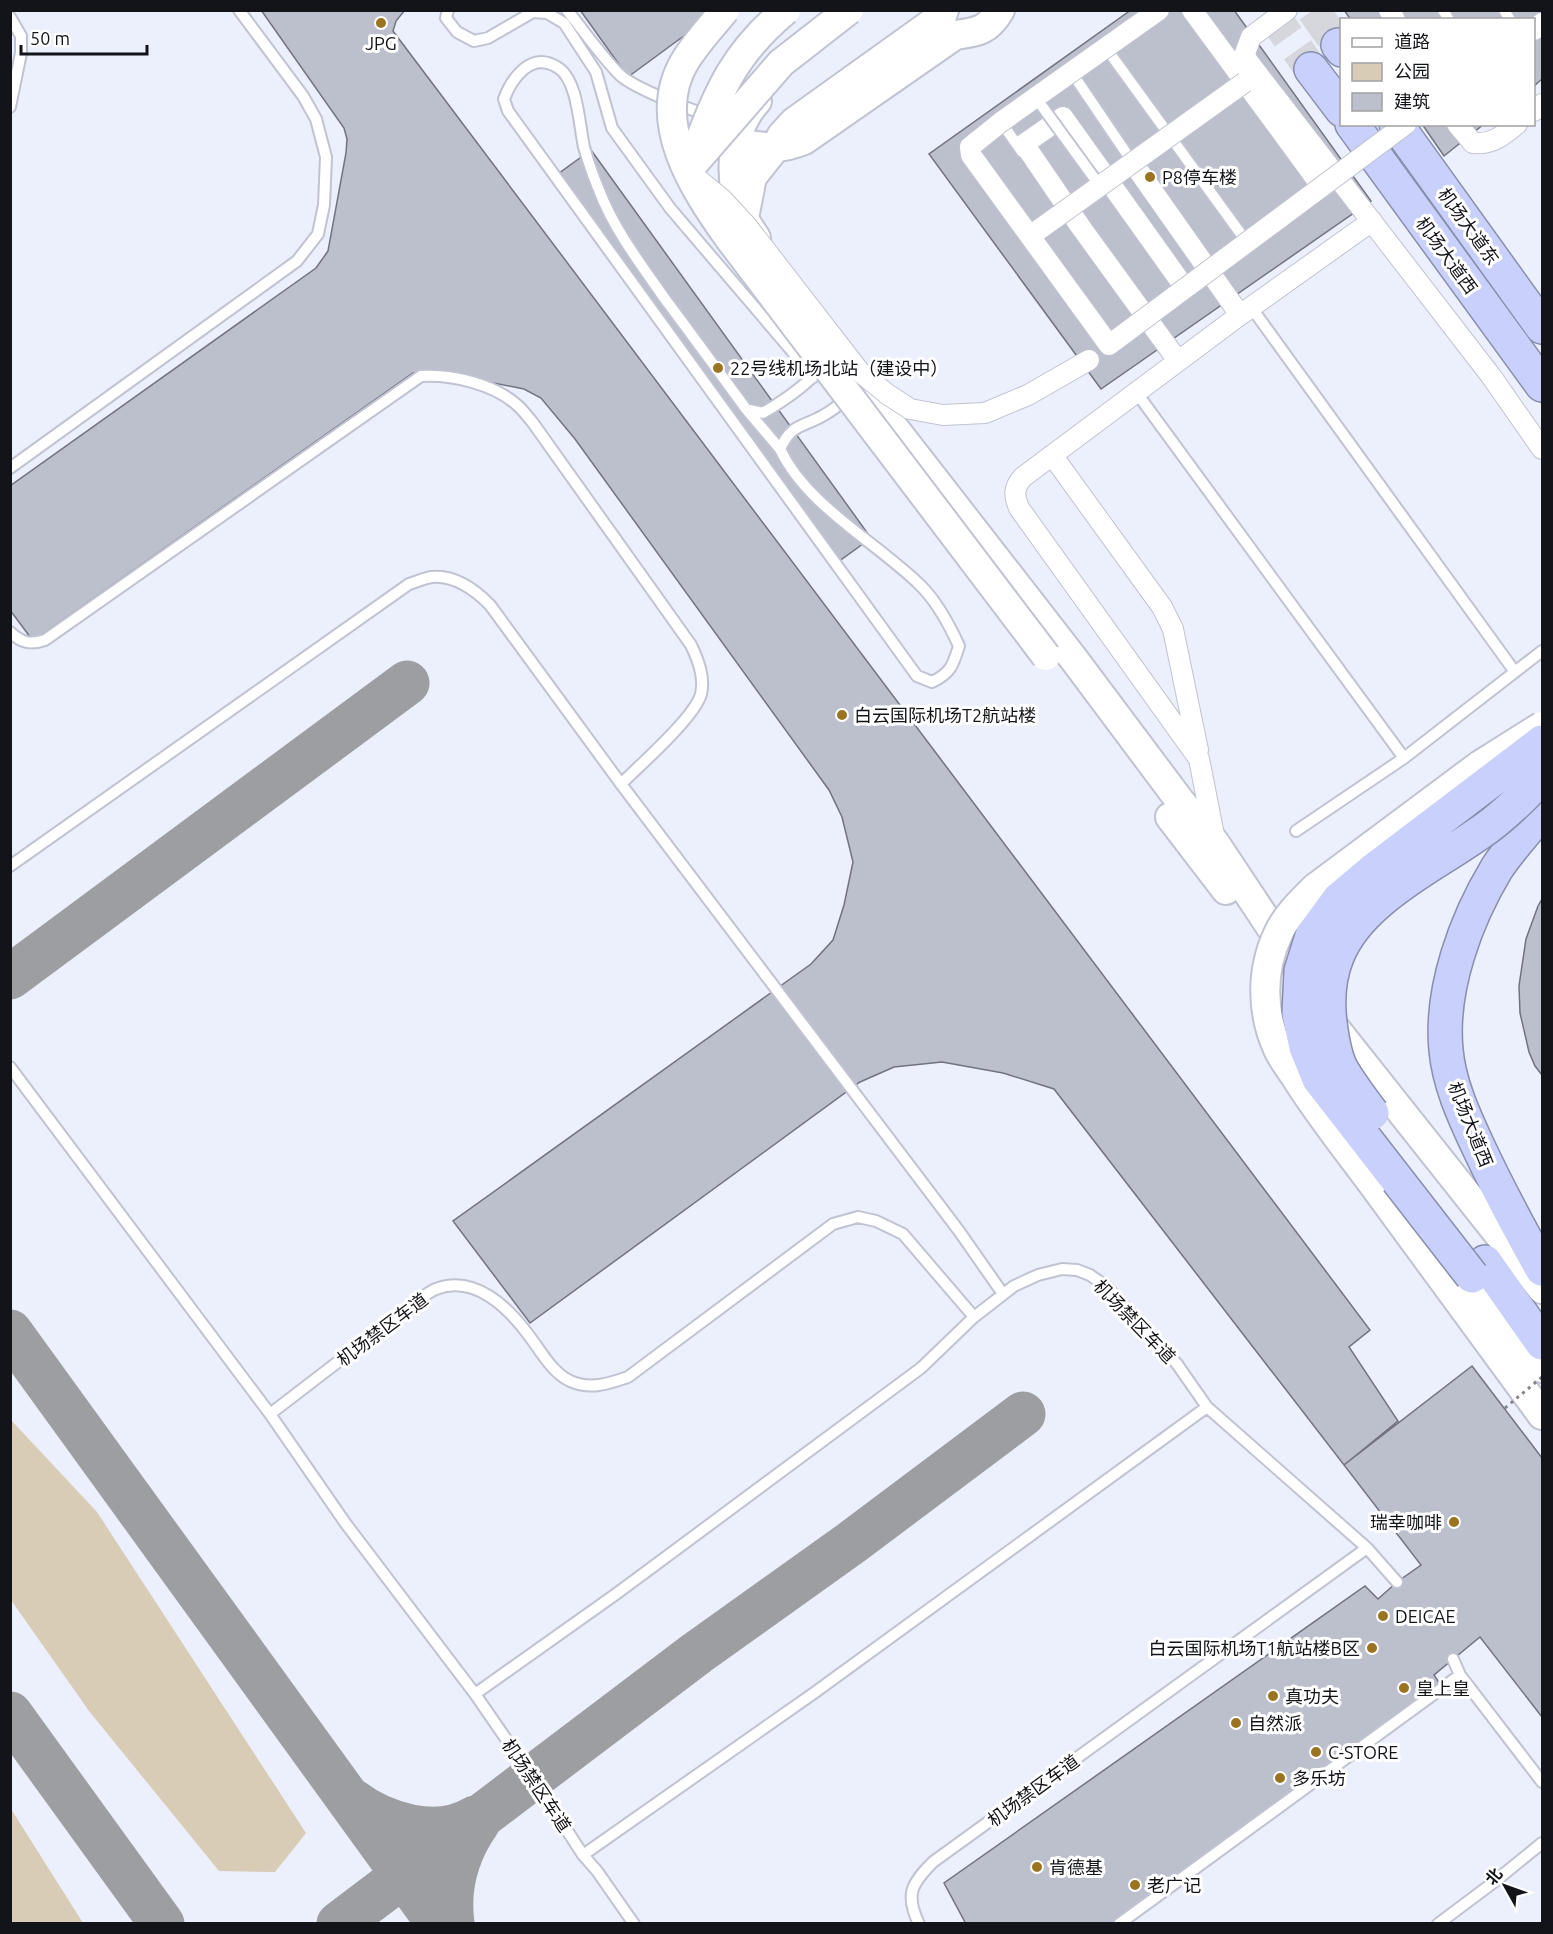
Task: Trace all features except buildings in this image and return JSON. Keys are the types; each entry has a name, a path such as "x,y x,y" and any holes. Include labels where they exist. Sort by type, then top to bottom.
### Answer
{"highway":[{"path":"1311,69 1340,109"},
{"name":"机场大道西","path":"1353,126 1534,374 1542,396"},
{"name":"机场大道东","path":"1397,126 1542,327"},
{"path":"1542,742 1339,899 1312,936 1301,970 1299,1014 1306,1047 1319,1079 1542,1343"},
{"path":"1478,1269 1340,1066 1333,1042 1328,1001 1330,973 1341,946 1359,920 1379,902 1487,827 1517,803 1542,777"},
{"name":"机场大道西","path":"1542,811 1499,866 1477,903 1451,976 1446,1020 1446,1049 1453,1088 1470,1130 1542,1269"}],"main road":[{"path":"725,10 704,34 684,63 673,90 671,125 688,170 706,205 1217,880 1542,1289"},
{"path":"688,170 724,81 743,52 786,10"},
{"path":"688,170 781,63 849,10"},
{"path":"864,10 820,42 777,79 747,112 735,143 734,178 744,218 780,277 834,352 1073,658 1180,801 1215,843 1344,1040"},
{"path":"744,218 752,177 794,122 942,16 944,10"},
{"path":"735,143 775,148 804,140 955,35 983,30 993,22 1000,10"},
{"path":"1542,726 1480,765 1324,881 1298,905 1278,932 1267,965 1264,991 1268,1016 1278,1048 1306,1094 1542,1415"},
{"path":"1499,866 1542,831"},
{"path":"1478,1269 1542,1368"}],"street":[{"path":"1109,345 1030,237 970,151 970,147 1001,122 1159,10"},
{"path":"1192,10 1322,187"},
{"path":"1287,10 1251,37 1246,44 1247,60 1491,376 1542,449"},
{"path":"1030,237 1245,82"},
{"path":"1178,361 1024,144 1063,117 1185,288"},
{"path":"688,170 747,226 860,372 886,394 910,409 943,415 985,413 1028,395 1089,360 1403,126"},
{"path":"1459,126 1473,143 1485,144 1495,141 1514,126"},
{"path":"1133,163 1190,242 1246,311"},
{"path":"1199,759 1019,508 1015,498 1017,483 1052,454 1178,361 1371,222"},
{"path":"1052,454 1162,607 1173,629 1215,843"}],"lane":[{"path":"10,468 297,261 318,234 324,205 326,157 316,118 303,96 239,10"},
{"path":"448,10 446,18 457,32 474,41 488,38 533,12 547,13 564,23 596,72 612,128 670,208 814,377"},
{"path":"567,10 621,76 693,110 721,118 747,112"},
{"path":"10,18 21,36 21,53 10,106"},
{"path":"1106,48 1246,242"},
{"path":"543,63 557,66 568,77 585,148 599,192 632,252 746,409 780,450 789,469 816,497 921,585 946,619 959,646 953,667 943,677 932,682 917,676 508,111 504,99 509,86 517,74 530,64 543,63"},
{"path":"1072,73 1133,163"},
{"path":"1036,98 1100,186"},
{"path":"1001,122 1064,212 1144,319"},
{"path":"1246,311 1515,672"},
{"path":"746,409 763,413 792,396 814,377 834,352"},
{"path":"10,632 21,642 33,644 45,640 421,376 458,377 493,391 516,404 533,423 691,645 701,666 701,694 688,717 621,784"},
{"path":"780,450 787,435 802,424 824,416 863,387"},
{"path":"1136,393 1404,758"},
{"path":"10,866 409,584 432,577 453,579 475,590 490,605 621,784 952,1221 1003,1294"},
{"path":"1296,831 1404,758 1542,651"},
{"name":"机场禁区车道","path":"10,1067 270,1414 346,1524 475,1694 583,1855 634,1923"},
{"name":"机场禁区车道","path":"270,1414 420,1299 435,1289 460,1285 482,1291 504,1307 530,1336 544,1357 569,1380 596,1387 612,1383 628,1377 833,1224 858,1217 876,1221 903,1234 974,1317 1014,1286 1049,1271 1077,1270 1090,1275 1107,1287 1177,1364 1207,1407 1366,1548 933,1862 914,1884 911,1894 911,1906 919,1923"},
{"path":"475,1694 616,1594 921,1368 974,1317"},
{"path":"583,1855 814,1693 1207,1407"},
{"path":"1366,1548 1398,1582"},
{"path":"1453,1659 1460,1675 1542,1782"},
{"path":"1119,1923 1460,1675"},
{"path":"1438,1923 1542,1844"}],"path":[{"path":"1505,1408 1542,1377"}],"shaded area":[{"path":"11,11 1542,11 1542,1923 11,1924"}],"green space":[{"path":"11,1420 97,1512 306,1833 275,1872 219,1871 89,1711 11,1600"},
{"path":"11,1809 83,1923 11,1923"}],"taxiway":[{"path":"10,977 407,683"},
{"path":"10,1332 439,1924"},
{"path":"339,1924 697,1653 851,1543 1023,1414"},
{"path":"10,1714 162,1924"},
{"path":"351,1800 379,1817 411,1827 444,1828 460,1825 475,1818"},
{"path":"452,1924 451,1896 455,1870 464,1845 478,1822"}],"tunnel":[{"path":"1269,10 1311,69"},
{"path":"1313,10 1338,45"}],"place":[{"name":"JPG","path":"381,23"},
{"name":"P8停车楼","path":"1150,177"},
{"name":"22号线机场北站（建设中）","path":"718,368"},
{"name":"白云国际机场T2航站楼","path":"842,715"},
{"name":"瑞幸咖啡","path":"1454,1522"},
{"name":"DEICAE","path":"1383,1616"},
{"name":"白云国际机场T1航站楼B区","path":"1372,1648"},
{"name":"皇上皇","path":"1404,1688"},
{"name":"真功夫","path":"1273,1696"},
{"name":"自然派","path":"1236,1723"},
{"name":"C-STORE","path":"1316,1752"},
{"name":"多乐坊","path":"1280,1778"},
{"name":"肯德基","path":"1037,1867"},
{"name":"老广记","path":"1135,1885"}]}
